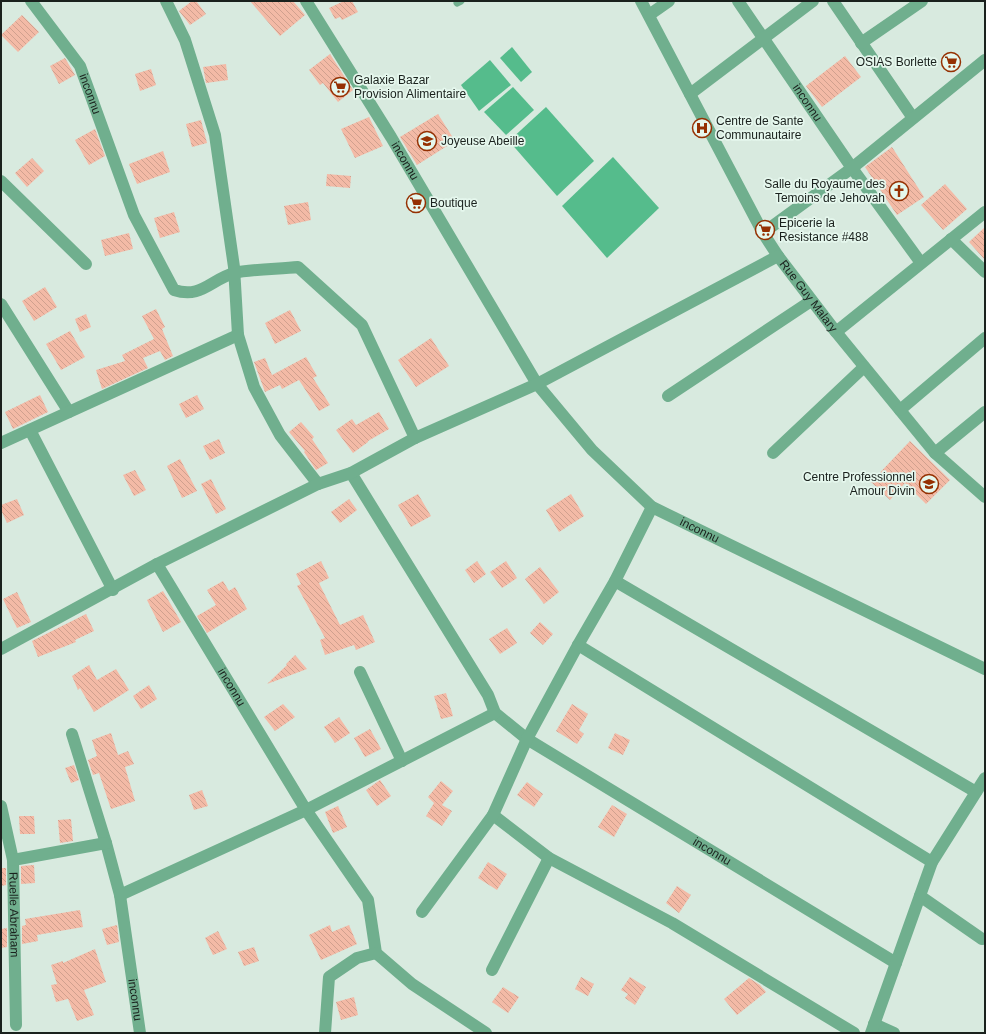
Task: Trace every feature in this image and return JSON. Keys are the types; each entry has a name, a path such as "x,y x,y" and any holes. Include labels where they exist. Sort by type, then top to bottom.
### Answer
{"street":[{"name":"inconnu","path":"31,1 80,66 134,215 174,290 185,294 198,292 234,273 298,267 362,325 415,438"},
{"path":"166,1 185,40 215,135 234,273 238,335 254,387 280,435 318,484"},
{"name":"inconnu","path":"306,1 391,137 537,384 592,450 652,507 985,669"},
{"name":"Rue Guy Malary","path":"640,1 763,233 778,256 836,332 935,453 985,497"},
{"path":"648,16 669,1"},
{"name":"inconnu","path":"738,1 852,168 921,263"},
{"path":"690,94 762,38 813,1"},
{"path":"832,1 913,118"},
{"path":"861,43 922,1"},
{"path":"763,233 852,168 985,60"},
{"path":"1,181 86,264"},
{"path":"836,332 985,212"},
{"path":"951,239 985,272"},
{"path":"1,649 113,590 157,564 318,484 351,473 415,438 537,384 778,256"},
{"path":"668,396 812,300"},
{"path":"1,304 69,412"},
{"path":"1,443 238,335"},
{"path":"900,410 985,338"},
{"path":"773,453 864,367"},
{"path":"935,453 985,412"},
{"path":"30,430 113,590"},
{"path":"120,896 306,810 495,713 488,695 351,473"},
{"path":"422,912 493,815 528,739 578,645 615,581 652,507"},
{"name":"inconnu","path":"157,564 306,810 368,900 376,953"},
{"path":"615,581 976,792"},
{"path":"578,645 932,862"},
{"path":"360,672 402,761"},
{"name":"inconnu","path":"495,713 528,739 896,963"},
{"name":"inconnu","path":"72,734 106,843 120,896 140,1033"},
{"path":"894,1033 872,1029 932,862 985,778"},
{"name":"Ruelle Abraham","path":"1,806 13,860 16,1025"},
{"path":"493,815 549,858 672,923 854,1033"},
{"path":"13,860 106,843"},
{"path":"492,970 549,858"},
{"path":"920,896 982,939"},
{"path":"325,1033 329,977 357,958 376,953 412,984 486,1033"}],"shaded area":[{"path":"512,47 532,72 521,82 500,58"},
{"path":"490,60 511,85 479,111 461,85"},
{"path":"513,87 534,110 506,135 484,112"},
{"path":"546,107 594,161 557,196 509,141"},
{"path":"613,157 659,208 607,258 562,206"}],"building":[{"path":"192,1 196,1 206,14 190,25 179,11"},
{"path":"250,1 293,1 305,15 280,36"},
{"path":"344,1 352,1 358,12 342,20 340,17 335,19 329,8"},
{"path":"22,15 39,32 18,52 1,35"},
{"path":"330,54 353,90 338,102 323,83 320,85 309,70"},
{"path":"845,56 861,77 822,107 806,86"},
{"path":"65,58 75,75 59,84 50,66"},
{"path":"226,64 228,80 206,83 203,67"},
{"path":"151,69 156,85 140,91 135,74"},
{"path":"438,114 455,141 417,165 400,137"},
{"path":"369,117 383,146 355,158 341,129"},
{"path":"201,120 207,143 192,147 186,124"},
{"path":"95,129 105,156 89,165 75,140"},
{"path":"892,147 924,197 897,215 865,167"},
{"path":"163,151 170,172 137,184 129,164"},
{"path":"32,158 44,171 27,187 15,173"},
{"path":"327,174 351,176 350,188 326,186"},
{"path":"945,184 967,209 943,230 921,205"},
{"path":"308,202 311,220 288,225 284,206"},
{"path":"174,212 180,232 160,238 154,218"},
{"path":"985,227 985,260 969,242"},
{"path":"129,233 133,249 105,256 101,240"},
{"path":"45,287 57,307 34,321 22,301"},
{"path":"156,309 165,327 162,329 173,356 165,360 160,351 143,358 148,368 102,389 96,370 125,361 122,355 154,339 142,316"},
{"path":"290,310 301,331 275,344 265,323"},
{"path":"86,314 91,327 80,332 75,319"},
{"path":"70,331 85,357 61,370 46,344"},
{"path":"431,338 449,366 416,387 398,360"},
{"path":"306,357 317,376 313,378 330,405 319,411 299,380 282,389 280,385 265,392 254,362 265,358 272,375"},
{"path":"40,395 48,412 13,429 5,412"},
{"path":"197,395 204,409 186,418 179,404"},
{"path":"379,412 389,429 368,441 353,453 336,430 352,419 356,425"},
{"path":"301,422 314,437 312,439 328,463 316,470 304,452 305,451 289,432"},
{"path":"219,439 225,453 210,460 203,446"},
{"path":"910,441 950,480 926,504 905,483 890,500 871,482"},
{"path":"180,459 197,491 182,498 167,466"},
{"path":"135,470 146,490 134,496 123,475"},
{"path":"211,479 226,509 216,514 201,484"},
{"path":"418,494 431,516 411,527 398,505"},
{"path":"571,494 584,516 559,532 546,510"},
{"path":"17,499 24,515 7,523 1,510 1,505"},
{"path":"349,499 357,510 340,523 331,512"},
{"path":"321,561 329,578 319,583 340,625 363,615 375,642 356,650 354,645 325,655 320,640 325,638 297,586 301,584 296,574"},
{"path":"477,561 486,574 474,583 465,570"},
{"path":"506,561 517,578 502,588 490,572"},
{"path":"540,567 559,592 544,604 525,579"},
{"path":"223,581 229,591 235,587 247,609 207,633 197,616 216,605 207,590"},
{"path":"163,591 181,622 163,632 147,600"},
{"path":"17,592 31,622 17,628 3,599"},
{"path":"86,614 94,631 75,640 76,642 38,657 32,641"},
{"path":"540,622 553,634 543,645 530,633"},
{"path":"507,628 517,643 500,654 489,639"},
{"path":"295,655 307,669 267,684 287,665 286,664"},
{"path":"89,665 97,680 116,669 129,690 94,712 80,688 78,690 72,676"},
{"path":"149,685 157,699 141,709 133,696"},
{"path":"446,693 453,716 441,719 434,696"},
{"path":"283,704 295,717 275,731 264,717"},
{"path":"572,704 588,714 579,730 584,734 577,744 556,731"},
{"path":"339,717 350,733 335,743 324,727"},
{"path":"370,729 381,749 365,757 354,738"},
{"path":"111,733 118,755 128,751 134,764 125,767 135,801 111,809 99,773 93,775 88,760 97,756 92,740"},
{"path":"615,733 630,740 623,755 608,748"},
{"path":"74,765 79,780 71,783 65,768"},
{"path":"380,780 391,796 377,806 366,790"},
{"path":"441,781 453,791 442,805 452,811 442,826 426,816 434,803 428,797"},
{"path":"527,782 543,794 534,807 517,795"},
{"path":"202,790 208,806 194,810 189,795"},
{"path":"612,805 627,814 614,837 598,827"},
{"path":"338,806 347,827 333,833 325,812"},
{"path":"19,816 34,816 35,834 20,834"},
{"path":"71,819 73,841 60,843 58,820"},
{"path":"488,862 507,874 497,890 478,878"},
{"path":"34,865 35,883 21,884 21,866"},
{"path":"1,868 6,868 6,885 1,886"},
{"path":"677,886 691,895 679,913 666,903"},
{"path":"80,910 83,927 37,935 38,941 22,944 22,926 26,925 25,919"},
{"path":"117,925 119,942 107,945 102,929"},
{"path":"330,925 332,932 349,925 357,944 321,960 309,935"},
{"path":"7,928 7,947 1,948 1,929"},
{"path":"218,931 227,949 213,955 205,938"},
{"path":"254,947 259,961 244,966 238,952"},
{"path":"95,949 106,982 84,990 94,1015 77,1021 68,999 56,1002 51,985 57,984 51,965 63,961 63,963"},
{"path":"581,977 594,984 588,996 575,989"},
{"path":"630,977 646,987 635,1005 625,998 628,994 621,990"},
{"path":"749,978 760,985 766,992 737,1015 724,999"},
{"path":"503,987 519,997 508,1013 492,1002"},
{"path":"354,997 358,1015 341,1020 336,1002"}],"place":[{"name":"OSIAS Borlette","path":"951,62"},
{"name":"Galaxie Bazar Provision Alimentaire","path":"340,87"},
{"name":"Centre de Sante Communautaire","path":"702,128"},
{"name":"Joyeuse Abeille","path":"427,141"},
{"name":"Salle du Royaume des Temoins de Jehovah","path":"899,191"},
{"name":"Boutique","path":"416,203"},
{"name":"Epicerie la Resistance #488","path":"765,230"},
{"name":"Centre Professionnel Amour Divin","path":"929,484"}]}
